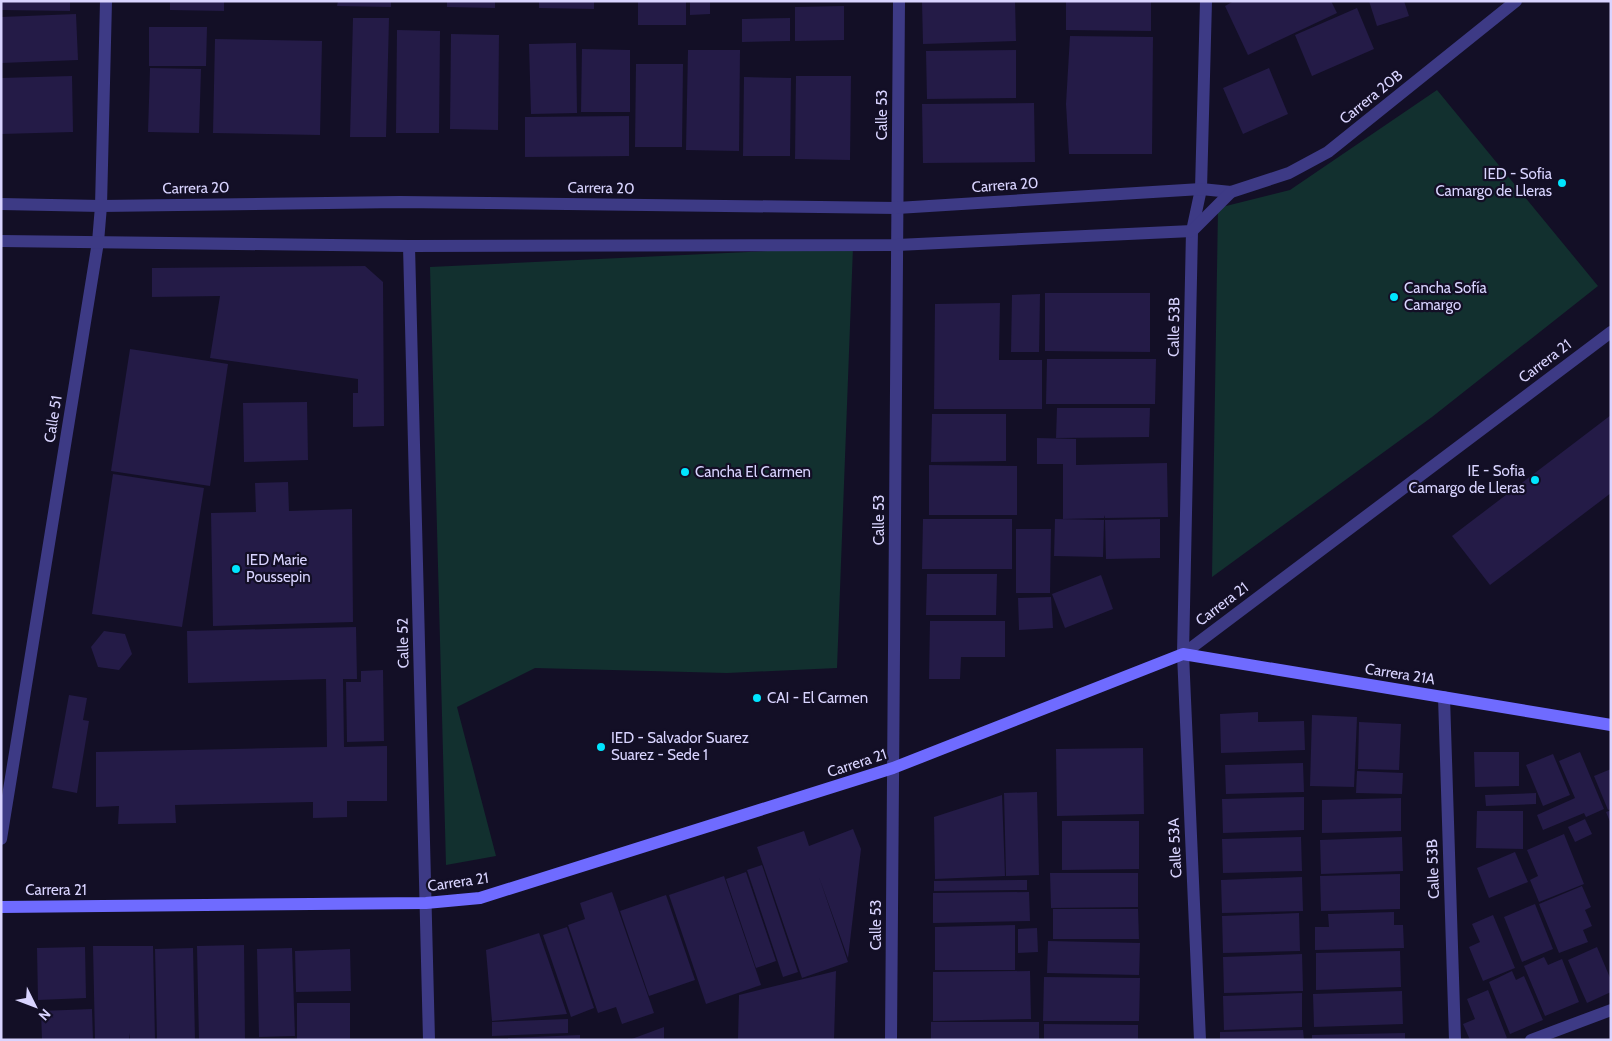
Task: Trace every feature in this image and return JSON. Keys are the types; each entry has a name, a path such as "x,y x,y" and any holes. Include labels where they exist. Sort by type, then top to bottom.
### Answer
{"main road":[{"name":"Carrera 21A","path":"1183,654 1611,725"},
{"name":"Carrera 21","path":"1,907 426,903 480,898 894,768 1183,654"}],"street":[{"name":"Calle 51","path":"1,839 98,242 101,206 106,1"},
{"name":"Calle 53","path":"891,1040 899,1"},
{"name":"Calle 53B","path":"1183,654 1192,231 1200,189 1206,1"},
{"name":"Carrera 20B","path":"1200,189 1230,192 1289,173 1328,152 1516,1"},
{"name":"Carrera 20","path":"1,204 101,206 400,202 897,208 1200,189"},
{"name":"Carrera 20B","path":"1192,231 1230,192"},
{"path":"1,241 409,246 897,245 1192,231"},
{"name":"Calle 52","path":"409,246 429,1040"},
{"name":"Carrera 21","path":"1183,654 1611,332"},
{"name":"Calle 53A","path":"1183,654 1200,1040"},
{"name":"Calle 53B","path":"1444,698 1455,1040"},
{"path":"1531,1040 1611,1010"}],"green space":[{"path":"1437,90 1598,286 1432,417 1212,577 1218,208 1290,190"},
{"name":"Cancha El Carmen","path":"853,247 837,668 727,673 535,668 457,707 496,856 446,865 430,267"}],"building":[{"path":"1,1 70,1 70,11 1,10"},
{"path":"170,1 224,1 224,11 170,10"},
{"path":"338,1 391,1 391,7 337,6"},
{"path":"447,1 495,1 495,8 447,7"},
{"path":"539,1 594,1 594,9 539,8"},
{"path":"638,1 686,1 686,25 638,25"},
{"path":"690,1 710,1 710,14 690,15"},
{"path":"922,1 1015,1 1016,41 923,44"},
{"path":"1066,1 1151,1 1151,31 1066,30"},
{"path":"1234,1 1331,1 1337,13 1248,55 1225,6"},
{"path":"1369,1 1404,1 1409,16 1377,26"},
{"path":"844,6 844,40 795,41 795,7"},
{"path":"1357,8 1374,49 1312,76 1295,35"},
{"path":"76,14 78,60 1,63 1,17"},
{"path":"353,18 389,18 386,137 350,137"},
{"path":"790,18 790,41 742,42 742,19"},
{"path":"149,27 207,27 206,66 149,66"},
{"path":"397,30 440,31 439,133 396,133"},
{"path":"451,34 499,35 498,130 450,129"},
{"path":"1070,36 1153,37 1152,154 1069,154 1066,104"},
{"path":"215,39 322,41 320,135 213,133"},
{"path":"576,43 577,113 531,114 529,44"},
{"path":"582,49 630,50 630,112 581,112"},
{"path":"688,50 740,50 739,151 686,150"},
{"path":"1016,50 1016,98 927,99 926,51"},
{"path":"636,64 683,64 682,147 635,147"},
{"path":"150,68 201,69 199,133 148,132"},
{"path":"1269,68 1288,114 1243,134 1223,88"},
{"path":"72,76 73,132 1,134 1,78"},
{"path":"796,76 851,76 850,160 795,159"},
{"path":"744,77 791,78 790,156 743,156"},
{"path":"1034,103 1035,162 923,163 922,104"},
{"path":"629,116 629,156 525,157 525,117"},
{"path":"365,266 383,282 384,426 353,427 353,393 358,393 358,379 210,358 220,296 152,297 152,268"},
{"path":"1045,293 1150,293 1150,352 1045,351"},
{"path":"1040,294 1039,352 1011,352 1012,295"},
{"path":"1000,303 999,360 1042,360 1042,409 934,409 935,304"},
{"path":"130,349 228,364 210,486 111,471"},
{"path":"1047,359 1156,359 1155,404 1046,404"},
{"path":"307,402 308,460 244,462 243,403"},
{"path":"1057,408 1150,408 1149,437 1056,438"},
{"path":"932,414 1006,414 1006,461 931,462"},
{"path":"1611,415 1611,493 1490,585 1452,536"},
{"path":"1037,438 1076,439 1076,465 1167,463 1168,517 1105,518 1104,515 1104,518 1063,519 1063,464 1037,464"},
{"path":"929,465 1017,466 1017,515 929,515"},
{"path":"113,474 204,488 182,627 92,614"},
{"path":"288,482 289,511 352,509 353,622 213,626 211,513 256,512 255,483"},
{"path":"923,519 1012,519 1012,569 922,569"},
{"path":"1055,519 1104,520 1103,557 1054,556"},
{"path":"1160,519 1160,558 1106,559 1105,520"},
{"path":"1016,529 1051,529 1050,593 1016,593"},
{"path":"927,574 997,574 996,615 926,615"},
{"path":"1101,575 1113,609 1065,628 1052,594"},
{"path":"1051,597 1053,628 1019,630 1018,598"},
{"path":"930,621 1005,621 1005,657 961,657 960,679 929,679"},
{"path":"356,627 357,679 343,679 344,747 387,746 387,801 347,801 347,817 313,818 313,802 175,805 176,823 118,824 119,806 96,807 96,752 327,747 326,679 188,683 187,631"},
{"path":"104,631 125,634 132,654 119,670 98,667 91,647"},
{"path":"383,670 384,741 347,742 346,682 361,682 361,671"},
{"path":"69,695 87,698 83,720 89,721 77,793 52,788"},
{"path":"1258,712 1258,722 1304,721 1305,750 1221,753 1220,714"},
{"path":"1312,715 1357,717 1354,787 1310,786"},
{"path":"1359,722 1401,724 1399,770 1358,769"},
{"path":"1143,748 1144,814 1057,816 1056,749"},
{"path":"1474,752 1519,752 1519,786 1475,787"},
{"path":"1580,752 1604,809 1586,817 1584,813 1543,830 1537,815 1575,798 1559,761"},
{"path":"1553,754 1570,795 1543,806 1526,765"},
{"path":"1303,763 1304,792 1226,794 1225,765"},
{"path":"1611,769 1611,809 1608,810 1594,776"},
{"path":"1357,771 1403,773 1402,794 1356,793"},
{"path":"1037,792 1039,875 1006,876 1004,793"},
{"path":"1536,793 1536,804 1486,806 1485,795"},
{"path":"1002,795 1005,876 935,879 934,817"},
{"path":"1304,797 1304,830 1223,833 1222,799"},
{"path":"1401,798 1401,831 1322,833 1322,800"},
{"path":"1611,810 1611,824 1606,812"},
{"path":"1477,811 1523,811 1523,849 1476,848"},
{"path":"1585,819 1592,834 1575,842 1568,827"},
{"path":"1062,821 1139,821 1139,869 1062,870"},
{"path":"853,829 861,849 848,958 819,877 848,962 802,978 757,847 804,831 809,846"},
{"path":"1564,834 1584,884 1539,902 1530,880 1538,876 1527,850"},
{"path":"1301,837 1302,871 1223,873 1222,839"},
{"path":"1402,837 1403,871 1321,874 1320,840"},
{"path":"1515,852 1528,882 1489,898 1477,868"},
{"path":"762,865 798,972 783,977 747,870"},
{"path":"746,872 776,961 756,968 726,879"},
{"path":"1050,873 1138,873 1138,907 1051,908"},
{"path":"1400,874 1400,909 1321,911 1320,876"},
{"path":"724,876 761,985 706,1004 669,895"},
{"path":"1302,877 1303,911 1222,913 1221,880"},
{"path":"1027,880 1027,890 934,891 934,881"},
{"path":"1582,886 1591,907 1585,910 1592,926 1583,930 1588,942 1559,953 1539,904"},
{"path":"612,892 654,1013 622,1024 616,1007 598,1013 568,925 585,919 580,903"},
{"path":"1029,892 1030,921 933,923 933,893"},
{"path":"666,895 695,980 649,996 620,911"},
{"path":"1535,904 1553,949 1522,962 1504,917"},
{"path":"1053,909 1138,909 1139,939 1053,939"},
{"path":"1394,912 1394,925 1403,925 1404,948 1315,950 1315,927 1329,927 1328,914"},
{"path":"1299,913 1300,951 1223,953 1222,916"},
{"path":"1493,915 1515,968 1483,981 1469,947 1480,942 1472,924"},
{"path":"1015,925 1015,970 935,970 935,927"},
{"path":"567,927 594,1008 571,1017 543,935"},
{"path":"1037,928 1038,952 1018,953 1018,929"},
{"path":"539,933 567,1014 492,1021 486,950"},
{"path":"1048,941 1140,943 1139,975 1047,973"},
{"path":"244,945 245,1040 199,1040 197,946"},
{"path":"93,946 153,946 155,1040 130,1040 130,1033 129,1040 95,1040"},
{"path":"85,947 86,998 38,1000 37,948"},
{"path":"1597,947 1611,980 1611,992 1587,1003 1568,960"},
{"path":"193,948 195,1040 157,1040 155,949"},
{"path":"292,948 295,1036 259,1037 257,949"},
{"path":"350,949 351,991 296,992 295,951"},
{"path":"1400,951 1401,987 1316,990 1316,953"},
{"path":"1302,954 1303,991 1224,993 1223,957"},
{"path":"1544,957 1548,965 1562,959 1579,1002 1545,1016 1524,966"},
{"path":"836,971 834,1040 738,1040 739,995"},
{"path":"1030,971 1031,1019 933,1021 933,972"},
{"path":"1512,971 1516,980 1524,976 1543,1020 1510,1034 1489,982"},
{"path":"1044,977 1140,978 1139,1021 1043,1021"},
{"path":"1488,990 1507,1038 1502,1040 1470,1040 1463,1024 1475,1019 1467,999"},
{"path":"1402,991 1403,1024 1314,1027 1313,994"},
{"path":"1302,993 1302,1027 1224,1030 1223,996"},
{"path":"297,1003 350,1003 350,1040 297,1040"},
{"path":"92,1009 93,1040 42,1040 41,1011"},
{"path":"568,1019 568,1033 492,1036 492,1022"},
{"path":"931,1022 1039,1022 1039,1040 931,1040"},
{"path":"1044,1024 1138,1025 1138,1040 1044,1040"},
{"path":"664,1027 664,1040 629,1040"},
{"path":"1303,1030 1304,1040 1220,1040 1220,1032"},
{"path":"1405,1033 1405,1040 1312,1040 1312,1035"},
{"path":"580,1035 580,1040 508,1040 508,1038"}],"place":[{"name":"IED - Sofia Camargo de Lleras","path":"1562,183"},
{"name":"Cancha Sofía Camargo","path":"1394,297"},
{"name":"Cancha El Carmen","path":"685,472"},
{"name":"IE - Sofia Camargo de Lleras","path":"1535,480"},
{"name":"IED Marie Poussepin","path":"236,569"},
{"name":"CAI - El Carmen","path":"757,698"},
{"name":"IED - Salvador Suarez Suarez - Sede 1","path":"601,747"}]}
